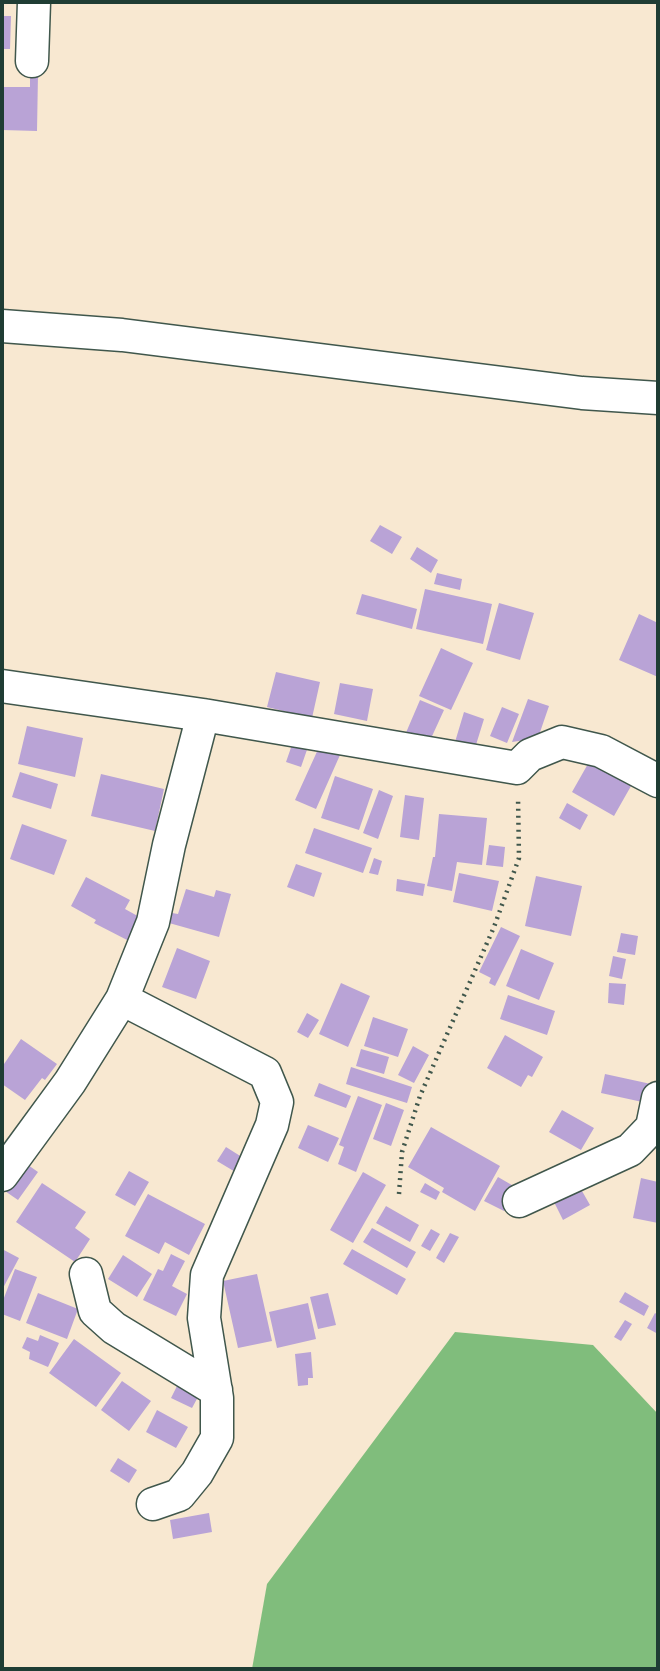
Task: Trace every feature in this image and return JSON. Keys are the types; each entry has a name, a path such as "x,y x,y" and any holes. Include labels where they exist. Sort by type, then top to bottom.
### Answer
{"street":[{"path":"32,61 34,2"},
{"path":"2,326 122,335 582,393 658,398"},
{"path":"2,686 202,715 517,768 530,755 562,743 601,751 658,781"},
{"path":"2,1175 70,1082 122,999 153,922 169,845 202,715"},
{"path":"122,999 265,1073 277,1102 272,1125 207,1275 204,1318 216,1390 217,1438 197,1473 179,1495 153,1504"},
{"path":"519,1201 630,1150 652,1127 658,1097"},
{"path":"86,1275 95,1311 114,1328 216,1390"}],"path":[{"path":"399,1194 402,1152 420,1096 494,927 519,858 517,768"}],"green space":[{"path":"455,1332 593,1345 658,1414 658,1669 252,1669 267,1584"}],"building":[{"path":"2,16 11,16 10,49 2,49"},
{"path":"30,74 38,74 37,131 2,130 2,87 30,87"},
{"path":"380,525 402,537 392,554 370,541"},
{"path":"417,547 438,560 431,573 410,559"},
{"path":"437,573 462,579 460,590 434,584"},
{"path":"425,589 492,604 483,644 416,629"},
{"path":"362,594 417,609 412,629 356,614"},
{"path":"499,603 534,613 520,660 486,650"},
{"path":"639,614 658,623 658,677 619,660"},
{"path":"441,648 473,663 451,710 419,696"},
{"path":"276,672 320,682 312,718 267,707"},
{"path":"340,683 373,689 367,721 334,714"},
{"path":"528,699 549,706 538,738 512,742"},
{"path":"420,700 444,710 428,745 405,735"},
{"path":"502,707 519,714 507,743 490,736"},
{"path":"464,712 484,719 475,748 455,742"},
{"path":"27,726 83,738 75,777 18,764"},
{"path":"294,739 309,744 301,767 286,762"},
{"path":"320,745 340,755 316,809 295,800"},
{"path":"593,755 635,779 614,816 572,792"},
{"path":"20,772 58,784 51,809 12,797"},
{"path":"101,774 164,789 155,831 91,816"},
{"path":"335,776 373,789 359,830 321,818"},
{"path":"379,790 393,796 378,839 363,833"},
{"path":"405,795 424,798 419,840 400,837"},
{"path":"567,803 588,815 580,830 559,818"},
{"path":"439,814 487,818 482,865 457,862 452,891 427,886 435,857"},
{"path":"22,824 67,840 54,875 10,859"},
{"path":"314,828 372,848 363,873 305,853"},
{"path":"489,845 505,847 503,867 486,865"},
{"path":"374,858 382,861 378,875 369,873"},
{"path":"296,864 322,873 314,897 287,887"},
{"path":"459,873 499,881 492,911 453,902"},
{"path":"536,876 582,886 571,936 525,926"},
{"path":"86,877 130,900 125,909 143,919 131,942 94,923 96,920 71,906"},
{"path":"397,879 425,884 423,896 396,891"},
{"path":"186,889 214,897 216,890 231,894 219,937 169,923 172,913 178,914"},
{"path":"501,927 520,936 495,986 489,983 491,978 479,972"},
{"path":"621,933 638,936 635,955 617,952"},
{"path":"177,948 210,961 196,999 162,987"},
{"path":"521,949 554,963 539,1000 506,986"},
{"path":"613,956 626,959 622,979 609,976"},
{"path":"341,983 370,996 348,1047 319,1034"},
{"path":"609,983 626,984 624,1005 608,1003"},
{"path":"508,995 555,1011 547,1035 500,1019"},
{"path":"307,1013 319,1020 308,1038 297,1032"},
{"path":"373,1017 408,1029 398,1057 364,1046"},
{"path":"505,1035 543,1057 532,1077 528,1075 521,1087 487,1068"},
{"path":"21,1039 57,1064 25,1100 2,1084 2,1067"},
{"path":"413,1046 429,1055 414,1083 398,1075"},
{"path":"361,1049 389,1057 384,1074 356,1066"},
{"path":"351,1067 412,1087 407,1103 346,1084"},
{"path":"605,1074 651,1084 647,1103 601,1093"},
{"path":"319,1083 351,1096 346,1108 314,1096"},
{"path":"358,1096 382,1105 356,1172 338,1164 344,1147 339,1145"},
{"path":"386,1103 404,1110 391,1146 373,1139"},
{"path":"562,1110 594,1128 581,1150 549,1132"},
{"path":"308,1125 339,1138 328,1162 298,1148"},
{"path":"431,1127 500,1166 475,1211 442,1192 444,1188 408,1167"},
{"path":"226,1147 245,1159 237,1173 217,1161"},
{"path":"21,1160 38,1172 18,1200 2,1189"},
{"path":"129,1171 149,1182 135,1206 115,1195"},
{"path":"363,1172 386,1185 353,1243 330,1230"},
{"path":"498,1177 517,1188 504,1211 484,1201"},
{"path":"641,1178 658,1182 658,1223 633,1218"},
{"path":"42,1183 86,1212 75,1228 90,1239 75,1262 16,1222"},
{"path":"425,1183 440,1192 436,1200 420,1192"},
{"path":"578,1184 590,1205 563,1220 552,1198"},
{"path":"148,1194 205,1224 189,1255 165,1242 159,1254 125,1236"},
{"path":"386,1206 419,1225 410,1242 376,1223"},
{"path":"372,1228 416,1252 407,1268 363,1242"},
{"path":"431,1229 440,1234 430,1251 421,1246"},
{"path":"450,1233 459,1237 444,1263 436,1258"},
{"path":"2,1249 19,1258 2,1290"},
{"path":"352,1249 406,1279 397,1295 343,1264"},
{"path":"171,1254 185,1261 172,1286 187,1294 176,1316 143,1300 158,1269 163,1271"},
{"path":"123,1255 152,1274 137,1297 108,1279"},
{"path":"15,1269 37,1277 20,1321 2,1314 2,1303"},
{"path":"257,1274 272,1341 238,1348 223,1281"},
{"path":"625,1292 649,1306 644,1316 619,1302"},
{"path":"38,1293 78,1309 67,1339 26,1323"},
{"path":"328,1293 336,1325 318,1329 310,1297"},
{"path":"308,1303 316,1339 277,1348 269,1312"},
{"path":"655,1313 658,1315 658,1334 647,1328"},
{"path":"625,1320 632,1324 621,1341 614,1337"},
{"path":"40,1335 59,1343 48,1367 29,1359 30,1352 22,1348 27,1337 38,1341"},
{"path":"74,1339 121,1373 96,1407 49,1373"},
{"path":"311,1352 313,1378 308,1378 308,1385 298,1386 295,1354"},
{"path":"122,1381 151,1401 129,1431 101,1410"},
{"path":"177,1386 198,1397 192,1408 171,1398"},
{"path":"157,1410 188,1427 176,1448 146,1432"},
{"path":"118,1458 137,1470 129,1483 110,1471"},
{"path":"209,1513 212,1532 173,1539 170,1520"}]}
